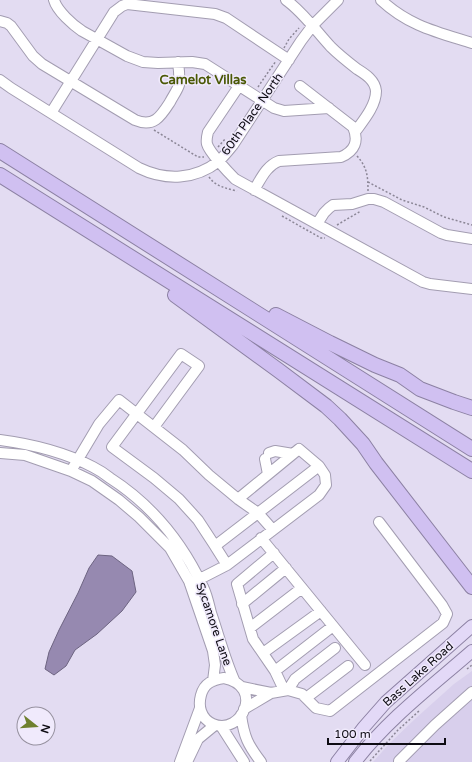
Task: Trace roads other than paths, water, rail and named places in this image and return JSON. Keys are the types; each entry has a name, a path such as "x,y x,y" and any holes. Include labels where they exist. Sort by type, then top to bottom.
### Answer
{"highway":[{"path":"0,151 472,449"},
{"path":"0,175 472,471"},
{"path":"148,244 270,312 375,365 400,375 472,397"},
{"path":"132,258 158,283 313,396 340,419 363,444 472,587"},
{"path":"400,375 420,389 472,408"}],"main road":[{"name":"Bass Lake Road","path":"337,762 364,727 386,702 472,626"},
{"name":"Bass Lake Road","path":"355,762 384,729 428,687 472,651"}],"street":[{"path":"54,0 59,9 82,31 136,60 158,63 192,62 205,64 274,108 284,111 329,108"},
{"path":"286,0 313,25 346,61 372,80 376,90 374,102 355,132"},
{"name":"60th Place North","path":"0,80 10,88 139,168 160,175 173,177 193,174 213,165 225,155 301,41 313,25 338,0"},
{"path":"381,0 398,14 418,26 472,43"},
{"path":"51,113 114,12 127,4 215,14 221,16 289,60"},
{"path":"0,21 7,22 11,26 37,61 140,122 147,123 158,118 176,92 180,78 178,62"},
{"path":"239,86 208,132 207,137 209,149 235,179 423,282 472,289"},
{"path":"254,190 269,166 274,163 279,161 341,157 352,150 356,140 353,127 300,86"},
{"path":"317,224 328,208 334,205 352,204 367,199 374,199 384,202 441,232 472,239"},
{"path":"154,427 198,366 181,354 112,447 179,498 198,520 227,565"},
{"path":"71,471 99,424 119,400 184,450 209,475 258,513 273,530"},
{"name":"Sycamore Lane","path":"0,440 32,445 78,460 94,467 127,489 169,530 189,561 213,651 215,665 213,681"},
{"path":"194,582 227,565 319,495 326,485 325,475 319,466 299,449 238,499"},
{"path":"268,474 267,456 275,451 293,454"},
{"name":"Sycamore Lane","path":"0,453 24,455 71,471 92,481 119,500 139,517 170,548 194,582 204,588 228,668 238,684"},
{"path":"215,546 319,466"},
{"path":"243,712 271,693 286,690 302,694 316,708 330,711 443,623 447,614 442,605 379,522"},
{"path":"261,538 365,665"},
{"path":"274,553 237,584 253,639 286,690"},
{"path":"242,604 286,568"},
{"path":"250,628 302,588"},
{"path":"263,653 321,611"},
{"path":"275,671 333,626"},
{"path":"286,690 296,679 335,648"},
{"path":"306,698 348,666"},
{"path":"180,762 200,708 201,697 208,683 215,679 224,678 232,680 244,690 246,707 238,720 234,723 226,726 211,723 206,719 200,708"},
{"path":"238,684 271,693"},
{"path":"400,762 399,761 435,725 472,692"},
{"path":"243,712 243,730 247,741 261,762"},
{"path":"187,762 198,739 218,725"},
{"path":"218,725 244,762"}],"district":[{"name":"Camelot Villas","path":"203,79"}]}
